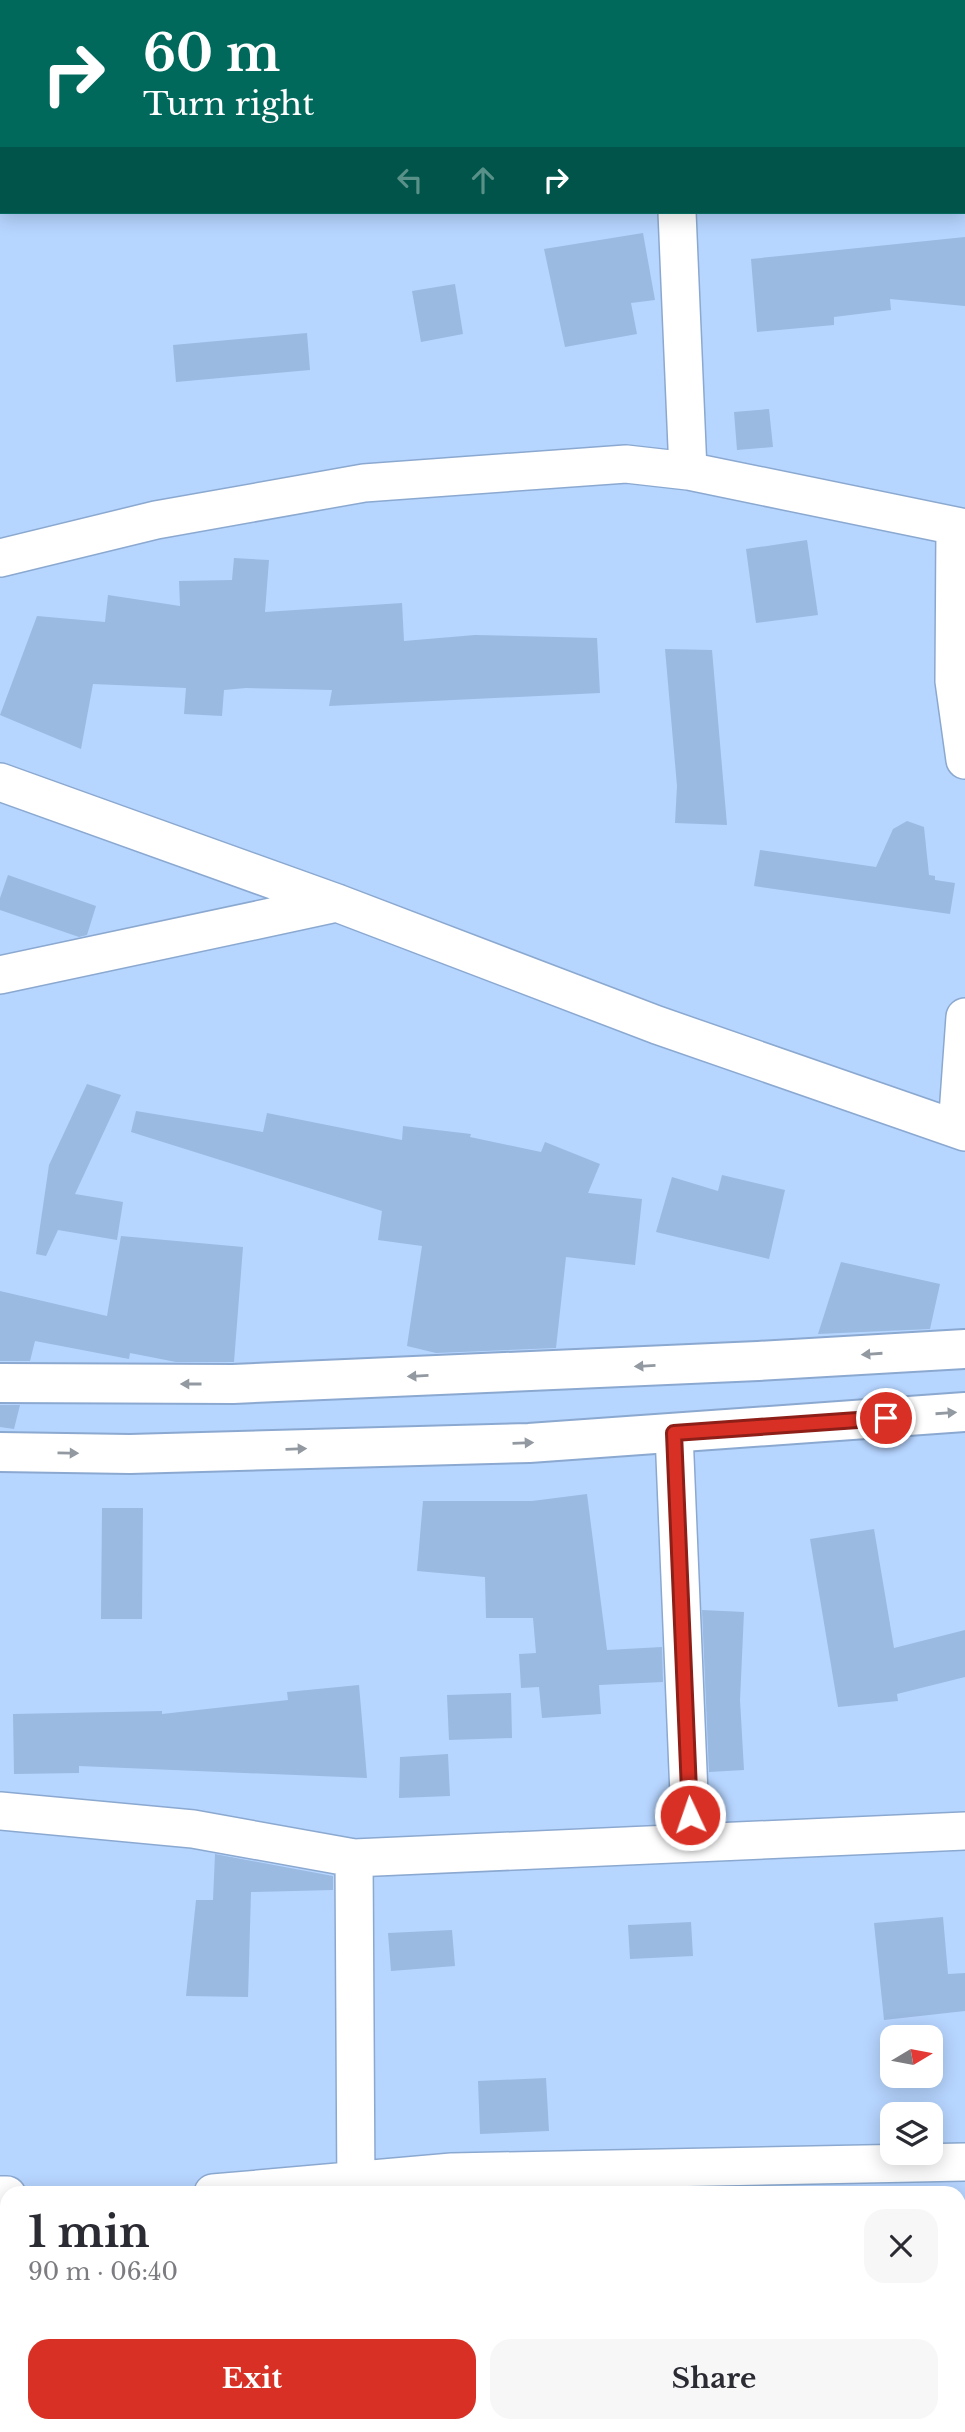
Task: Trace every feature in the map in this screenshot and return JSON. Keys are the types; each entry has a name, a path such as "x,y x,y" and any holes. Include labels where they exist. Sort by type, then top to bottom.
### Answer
{"main road":[{"path":"0,1383 233,1384 744,1362 965,1349"},
{"path":"0,1452 130,1454 501,1444 965,1412"}],"street":[{"path":"677,214 688,471"},
{"path":"0,558 168,517 364,483 626,464 688,471 960,528 954,681 965,760"},
{"path":"0,782 337,902 657,1025 961,1130 965,1017"},
{"path":"0,975 337,902"},
{"path":"674,1433 691,1843"},
{"path":"0,1811 193,1829 354,1857 965,1831"},
{"path":"354,1857 355,2186"},
{"path":"361,2186 452,2172 707,2180 965,2162"}],"building":[{"path":"643,233 655,300 631,303 637,334 565,347 544,249"},
{"path":"965,237 965,306 890,299 891,310 834,317 834,325 757,332 751,259"},
{"path":"455,284 463,334 421,342 412,291"},
{"path":"307,333 310,370 176,382 173,345"},
{"path":"769,409 773,447 737,450 734,412"},
{"path":"807,540 818,615 756,623 746,549"},
{"path":"234,558 269,560 265,612 402,603 404,641 475,635 597,638 600,693 329,706 332,690 246,688 224,690 222,716 184,714 186,688 93,684 81,749 0,715 37,616 105,622 108,595 180,606 179,581 232,580"},
{"path":"665,649 712,650 727,825 675,823 677,786"},
{"path":"907,821 924,827 929,875 935,876 935,880 955,883 950,914 754,886 760,850 876,867 893,829"},
{"path":"8,875 96,906 87,935 79,937 0,910 0,898"},
{"path":"87,1084 121,1095 75,1194 123,1202 117,1240 58,1230 46,1256 36,1254 49,1165"},
{"path":"136,1111 263,1132 267,1113 402,1140 403,1126 471,1134 470,1137 541,1152 545,1142 600,1164 588,1193 642,1199 635,1265 566,1257 556,1348 436,1353 407,1346 422,1246 378,1240 382,1211 131,1132"},
{"path":"722,1175 785,1190 769,1259 656,1232 672,1177 718,1191"},
{"path":"121,1236 243,1247 234,1362 176,1362 130,1353 129,1359 35,1341 30,1361 0,1361 0,1291 107,1316"},
{"path":"841,1262 940,1284 930,1329 818,1334"},
{"path":"0,1405 20,1405 14,1429 0,1427"},
{"path":"587,1494 607,1650 662,1647 663,1682 599,1685 601,1714 542,1718 539,1687 521,1688 519,1654 536,1653 533,1618 486,1618 485,1577 417,1571 423,1501 532,1501"},
{"path":"102,1508 143,1508 142,1619 101,1619"},
{"path":"874,1529 894,1648 965,1630 965,1677 897,1694 898,1701 838,1707 810,1539"},
{"path":"702,1610 744,1612 740,1700 744,1770 709,1772"},
{"path":"359,1685 367,1778 79,1766 79,1773 14,1774 13,1714 162,1711 162,1714 288,1700 287,1692"},
{"path":"511,1693 512,1738 449,1740 447,1695"},
{"path":"448,1754 450,1796 399,1798 400,1757"},
{"path":"215,1854 333,1876 333,1890 251,1892 248,1997 186,1996 196,1900 213,1900"},
{"path":"943,1917 948,1974 965,1973 965,2011 884,2020 874,1923"},
{"path":"691,1922 693,1956 630,1959 628,1925"},
{"path":"452,1930 455,1966 391,1971 388,1933"},
{"path":"546,2078 549,2131 480,2134 478,2081"}],"route":[{"path":"690,1815 674,1433 886,1418"}]}
